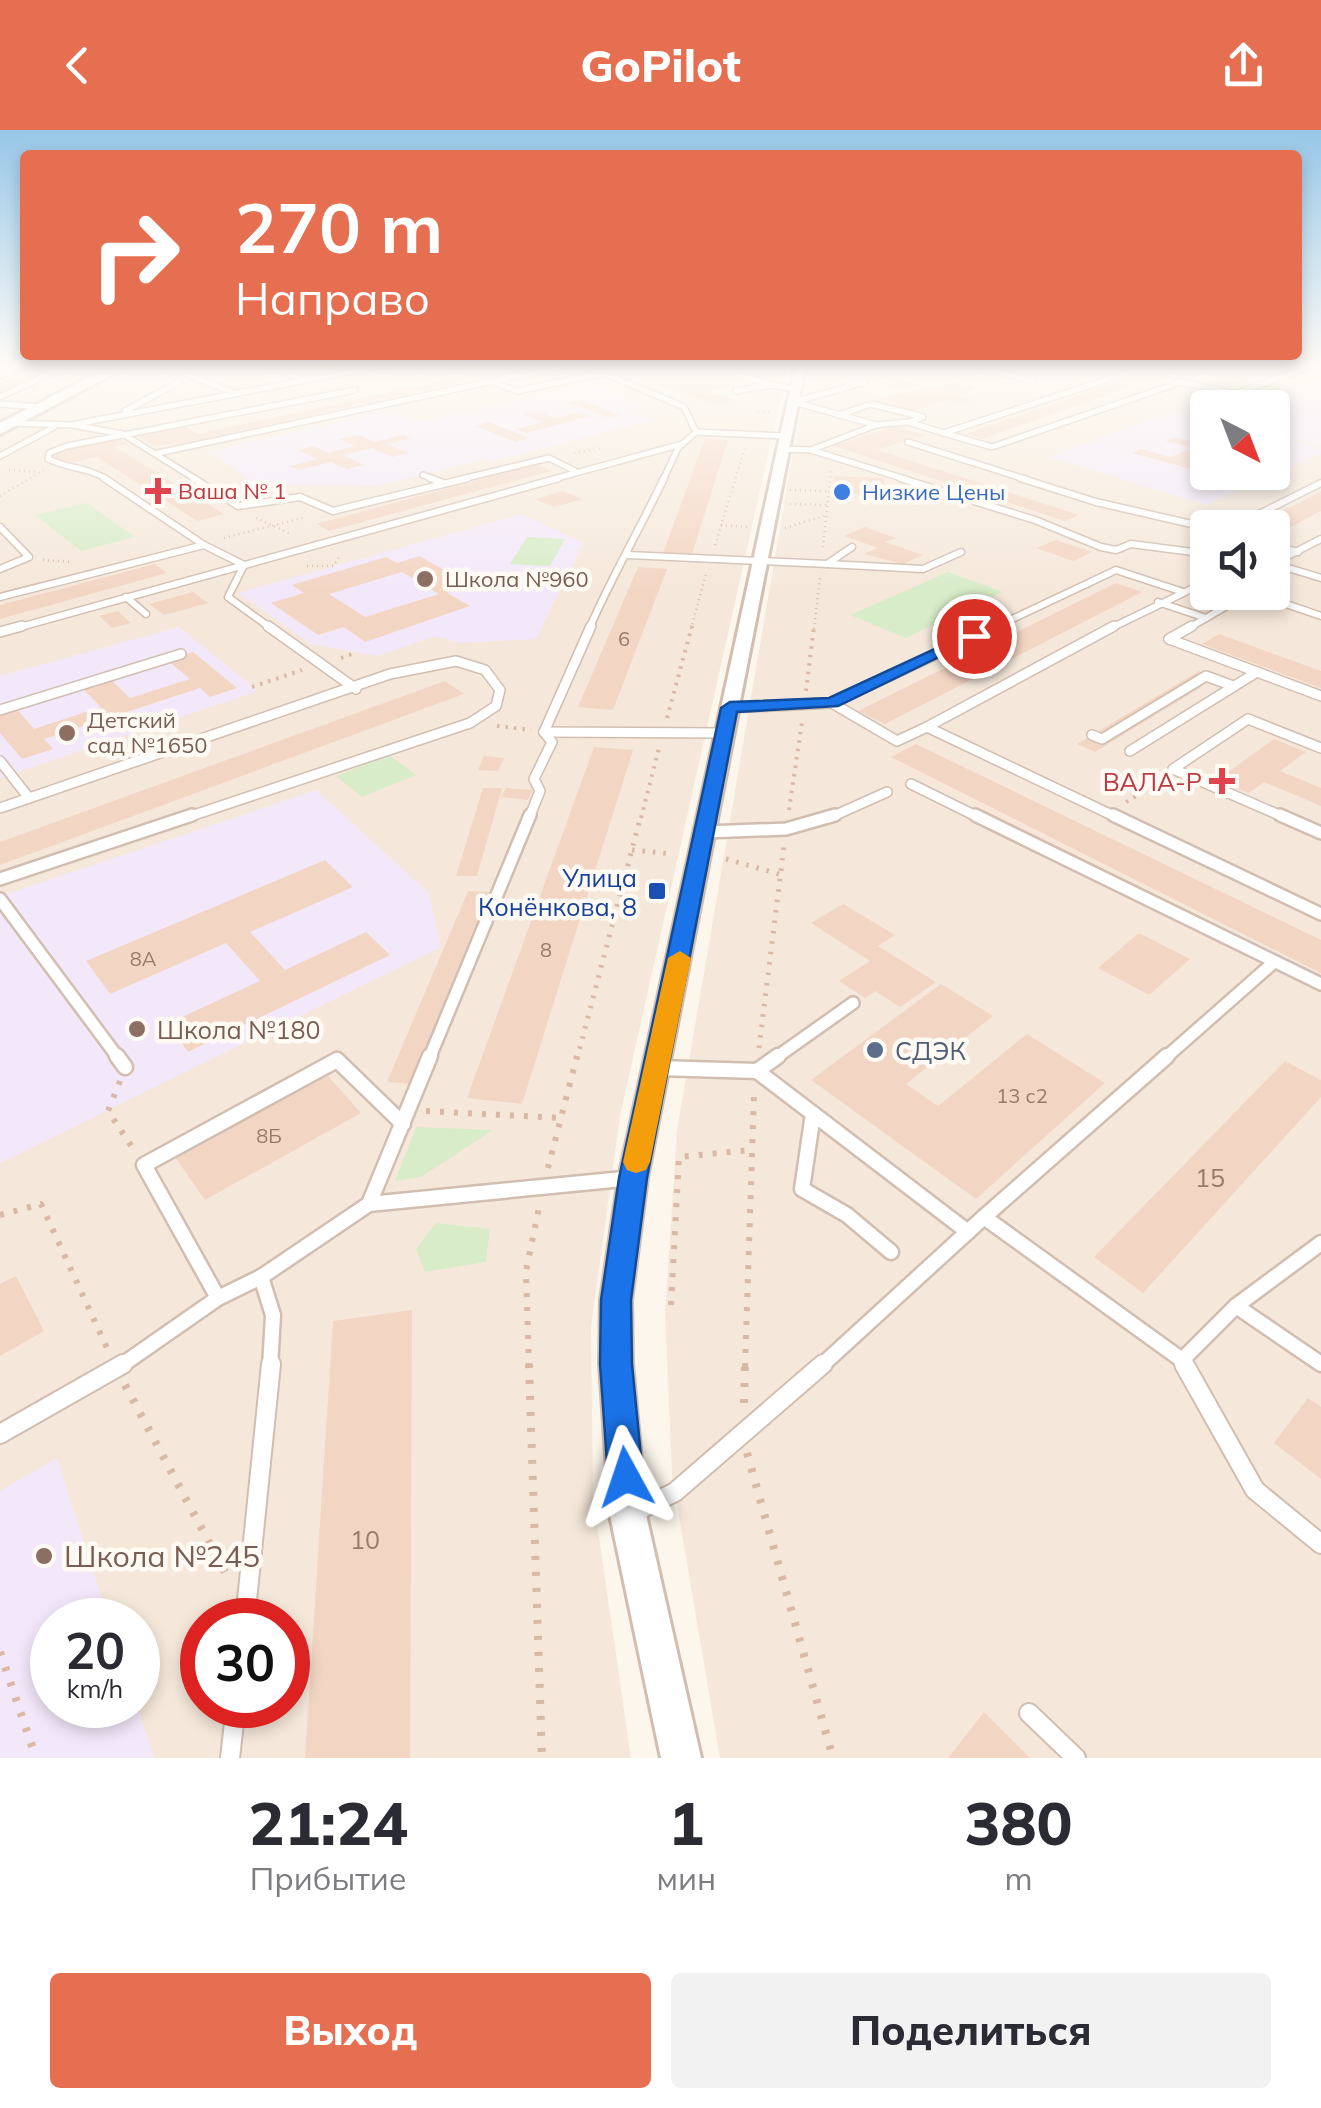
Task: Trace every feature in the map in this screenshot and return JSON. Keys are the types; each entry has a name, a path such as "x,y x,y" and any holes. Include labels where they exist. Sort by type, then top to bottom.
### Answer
{"street":[{"path":"681,1758 628,1515 616,1364 616,1300 633,1178 783,439"}],"lane":[{"path":"0,456 31,439"},
{"path":"103,439 49,453 54,462 67,468 90,468 204,545 244,565"},
{"path":"133,439 238,506 300,497 333,511 548,458"},
{"path":"158,452 219,439"},
{"path":"544,732 617,566 628,555 688,439"},
{"path":"803,439 811,450 1035,520 1101,547 1116,550 1132,544 1190,552"},
{"path":"811,450 840,439"},
{"path":"964,439 992,447 1015,439"},
{"path":"908,442 1096,502 1190,524"},
{"path":"0,632 682,444"},
{"path":"536,450 576,472"},
{"path":"423,474 443,483"},
{"path":"1266,510 1321,482"},
{"path":"0,527 6,528 28,557 0,569"},
{"path":"1290,556 1321,539"},
{"path":"0,597 204,545"},
{"path":"826,564 852,547"},
{"path":"1290,550 1298,552"},
{"path":"628,555 923,569 961,552"},
{"path":"244,565 228,597 356,689"},
{"path":"1290,569 1321,578"},
{"path":"544,732 663,731 832,703 1116,570 1183,592"},
{"path":"832,703 898,741 1158,602 1190,589"},
{"path":"126,597 146,614"},
{"path":"1158,602 1206,618"},
{"path":"1290,605 1321,616"},
{"path":"1220,610 1169,639 1321,696"},
{"path":"0,710 181,654"},
{"path":"0,808 356,689 390,674 456,661 485,670 500,690 496,706 470,723 0,879"},
{"path":"1130,751 1257,672"},
{"path":"1092,735 1102,739 1206,676 1233,686"},
{"path":"1321,748 1248,719 1173,769 1321,833"},
{"path":"928,727 1321,914"},
{"path":"369,1204 540,791 534,779 552,742 544,732"},
{"path":"0,761 28,798"},
{"path":"911,784 1321,984"},
{"path":"705,832 786,829 826,818 887,792"},
{"path":"0,899 125,1067"},
{"path":"628,1515 675,1492 743,1438 984,1217 1273,963"},
{"path":"756,1072 853,1004"},
{"path":"218,1298 144,1165 336,1060 405,1117"},
{"path":"658,1068 756,1072 968,1232"},
{"path":"812,1114 802,1189 846,1216 890,1252"},
{"path":"0,1434 116,1370 218,1298 261,1278 369,1204 633,1178"},
{"path":"984,1217 1182,1360 1255,1490 1321,1544"},
{"path":"1182,1360 1236,1306 1321,1243"},
{"path":"248,1598 268,1414 274,1315 261,1278"},
{"path":"1236,1306 1321,1364"},
{"path":"1029,1713 1076,1758"},
{"path":"230,1758 233,1728"}],"path":[{"path":"542,1758 526,1271 543,1187 663,731 748,439"},
{"path":"0,496 54,462"},
{"path":"0,469 41,472"},
{"path":"0,488 7,489"},
{"path":"788,490 827,491"},
{"path":"786,504 827,505"},
{"path":"238,506 269,526 317,544"},
{"path":"204,545 333,511"},
{"path":"782,529 827,515"},
{"path":"722,525 752,527"},
{"path":"470,723 544,732"},
{"path":"1108,813 1158,783"},
{"path":"632,850 672,854"},
{"path":"726,859 779,874"},
{"path":"125,1067 108,1111 144,1165"},
{"path":"405,1117 562,1118"},
{"path":"671,1306 679,1157 750,1150"},
{"path":"0,1215 41,1204 116,1370 236,1598"},
{"path":"0,1652 36,1758"}],"shaded area":[{"path":"0,439 771,439 620,1116 591,1327 593,1496 631,1758 0,1758"},
{"path":"265,439 580,439 377,486 254,484 210,451"},
{"path":"796,439 1190,439 1190,490 1290,490 1290,439 1321,439 1321,1758 720,1758 672,1475 665,1315 677,1131"},
{"path":"1098,439 1190,439 1190,490 1240,490 1207,505 1050,457"},
{"path":"1297,439 1321,439 1321,445"},
{"path":"1290,440 1321,448 1321,453 1290,467"},
{"name":"Школа №960","path":"522,514 583,543 536,639 460,643 434,636 378,656 311,644 238,593"},
{"name":"Детский сад №1650","path":"179,627 258,691 0,778 0,676"},
{"name":"Школа №180","path":"316,790 429,893 441,947 0,1163 0,896"},
{"name":"Школа №245","path":"57,1458 102,1598 30,1598 30,1728 144,1728 154,1758 0,1758 0,1491"}],"green space":[{"path":"87,503 135,537 81,551 35,515"},
{"path":"527,537 565,539 550,566 510,564"},
{"path":"948,572 1003,592 906,638 850,615"},
{"path":"389,755 416,775 362,797 336,776"},
{"path":"416,1127 493,1130 421,1177 395,1181"},
{"path":"436,1223 490,1229 486,1262 425,1272 416,1249"}],"building":[{"path":"103,439 119,439 128,444 115,447 224,514 197,521 97,457 61,465 46,455"},
{"path":"142,439 202,439 184,443 154,446"},
{"path":"339,439 374,442 407,439 387,444 408,453 393,457 372,448 343,455 364,465 347,469 331,462 298,470 290,466 318,459 298,450 313,446 328,453 355,446"},
{"path":"705,439 728,440 692,554 663,553"},
{"path":"855,439 912,439 877,450 1079,515 1065,521 833,446"},
{"path":"1183,439 1190,441 1190,447 1165,441"},
{"path":"1141,449 1171,457 1190,449 1190,469 1132,453"},
{"path":"537,464 551,471 329,531 316,524"},
{"path":"836,476 884,478 885,495 836,493 831,489"},
{"path":"563,491 583,499 554,507 535,499"},
{"path":"1321,491 1321,511 1290,527 1290,510 1285,510"},
{"path":"865,527 896,538 885,542 923,555 903,564 864,554 878,548 844,536"},
{"path":"1056,540 1092,552 1073,561 1036,548"},
{"path":"419,556 471,585 447,593 470,606 365,642 344,627 318,635 271,603 304,593 292,585 386,557 397,563","holes":["402,572 439,594 365,617 329,594"]},
{"path":"155,564 167,573 0,619 0,605"},
{"path":"638,567 667,569 613,710 578,707"},
{"path":"1116,583 1142,592 885,724 858,711"},
{"path":"193,592 208,603 164,615 149,604"},
{"path":"118,611 131,623 112,628 99,616"},
{"path":"1219,634 1321,671 1321,688 1202,644"},
{"path":"193,652 237,688 210,697 200,688 44,739 53,749 22,759 0,733 0,712 15,707 34,729 101,707 81,687 109,678 130,698 190,679 167,660"},
{"path":"1199,671 1206,674 1192,682 1203,686 1095,752 1077,744"},
{"path":"445,681 464,694 0,865 0,842"},
{"path":"1274,739 1306,752 1280,771 1321,788 1321,806 1264,782 1249,793 1217,780"},
{"path":"916,744 1321,940 1321,973 891,757"},
{"path":"594,747 633,750 522,1104 467,1098"},
{"path":"484,756 504,758 498,771 478,770"},
{"path":"483,788 502,788 477,876 456,876"},
{"path":"506,788 533,790 528,800 501,797"},
{"path":"325,860 353,887 250,932 285,970 366,932 390,955 188,1052 167,1024 260,981 226,943 110,994 86,961"},
{"path":"468,891 489,892 411,1084 387,1082"},
{"path":"843,904 895,935 878,946 936,982 900,1007 875,991 865,998 839,981 870,961 811,923"},
{"path":"1139,933 1190,959 1149,995 1098,968"},
{"path":"941,984 993,1016 906,1084 938,1106 1027,1034 1105,1083 976,1199 811,1080"},
{"path":"1285,1061 1321,1080 1321,1097 1143,1293 1094,1257"},
{"path":"328,1076 361,1113 205,1200 175,1157"},
{"path":"16,1276 44,1331 0,1356 0,1284"},
{"path":"412,1310 410,1758 305,1758 307,1728 310,1728 333,1321"},
{"path":"1308,1398 1321,1407 1321,1479 1274,1443"},
{"path":"984,1712 1030,1758 948,1758"}],"slow traffic":[{"path":"636,1162 680,958"}],"place":[{"name":"Ваша № 1","path":"158,491"},
{"name":"Низкие Цены","path":"842,492"},
{"name":"Школа №960","path":"425,579"},
{"name":"Детский сад №1650","path":"67,733"},
{"name":"ВАЛА-Р","path":"1222,781"},
{"name":"Улица Конёнкова, 8","path":"657,891"},
{"name":"Школа №180","path":"137,1029"},
{"name":"СДЭК","path":"875,1050"},
{"name":"Школа №245","path":"44,1556"}],"route":[{"path":"626,1477 616,1364 616,1300 633,1178 730,708 832,703 974,636"}]}
